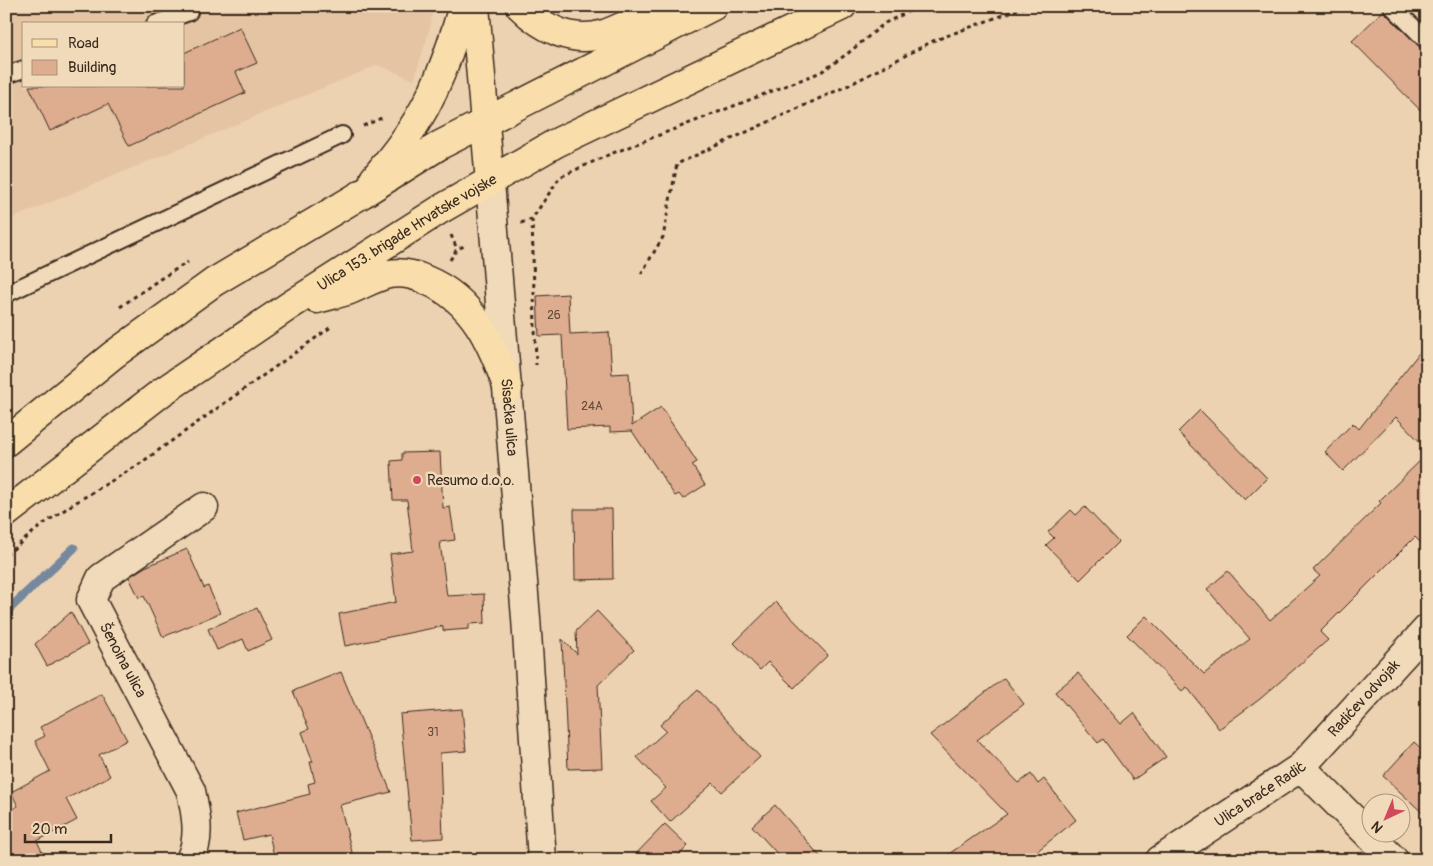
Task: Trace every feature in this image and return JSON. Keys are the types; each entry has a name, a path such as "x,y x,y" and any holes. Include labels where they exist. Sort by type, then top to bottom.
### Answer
{"main road":[{"name":"Sisačka ulica","path":"475,6 490,182"},
{"path":"520,6 530,16 548,28 570,37 602,35 650,15 667,11 710,8"},
{"name":"Ulica 153. brigade Hrvatske vojske","path":"6,513 162,392 289,306 441,209 556,143 842,6"},
{"path":"6,442 113,355 214,282 440,145 710,8"},
{"path":"362,194 408,135 422,112 448,56 451,10"},
{"path":"289,306 348,291 370,280 390,274 414,274 436,284 470,311 482,327 497,357 508,389"}],"street":[{"name":"Sisačka ulica","path":"490,182 526,618 542,860"},
{"name":"Šenoina ulica","path":"190,860 195,850 197,833 196,812 191,791 91,600 101,578 204,507"},
{"name":"Radićev odvojak","path":"1301,767 1427,629"},
{"name":"Ulica braće Radić","path":"1160,860 1301,767 1394,860"}],"lane":[{"path":"1392,6 1427,41"},
{"path":"161,22 189,12"},
{"path":"6,75 22,70"},
{"path":"6,294 342,135"}],"path":[{"path":"414,6 451,10"},
{"path":"528,221 532,219 560,177 608,155 821,72 848,54 885,23 920,6"},
{"path":"641,274 663,237 677,164 851,84 932,41 1027,6"},
{"path":"342,135 386,116"},
{"path":"449,228 457,249"},
{"path":"6,555 42,525 138,464 339,321"}],"shaded area":[{"path":"6,6 433,6 430,28 414,80 378,65 6,221"}],"building":[{"path":"1383,11 1427,54 1427,117 1352,41"},
{"path":"240,27 257,63 236,72 245,93 129,146 108,104 50,131 30,88 185,88 185,53"},
{"path":"568,294 570,334 609,332 612,374 629,373 632,426 661,407 697,462 692,465 705,485 683,499 679,494 675,496 632,431 610,432 610,427 567,429 562,335 539,336 537,296"},
{"path":"1427,343 1427,449 1396,417 1343,471 1325,452 1353,423 1359,429"},
{"path":"1200,410 1267,478 1245,500 1178,432"},
{"path":"440,452 443,508 450,507 455,540 440,542 447,596 484,594 485,623 469,624 469,629 443,631 443,626 345,646 339,614 396,602 390,554 413,551 407,500 393,500 391,461 402,460 402,453"},
{"path":"1427,454 1427,549 1415,537 1320,632 1328,640 1260,699 1219,729 1187,687 1182,691 1127,635 1146,616 1204,674 1250,639 1207,589 1228,571 1270,620 1320,576 1313,570 1381,503 1379,501"},
{"path":"1085,507 1118,542 1080,580 1046,545 1054,538 1048,532 1071,510 1076,515"},
{"path":"574,509 612,509 613,579 575,580"},
{"path":"187,549 204,588 208,586 220,613 163,637 144,596 139,598 129,577 145,567"},
{"path":"776,602 828,655 794,688 768,662 760,670 734,643"},
{"path":"257,608 272,640 248,651 243,639 217,650 208,629"},
{"path":"597,611 634,650 598,685 602,768 568,769 562,639 577,654 576,631"},
{"path":"71,612 88,644 47,666 35,644"},
{"path":"341,672 391,792 340,805 354,860 275,860 269,834 243,840 236,813 310,794 308,784 315,782 310,762 313,762 302,732 309,729 293,691"},
{"path":"1078,673 1121,724 1134,713 1166,757 1133,780 1103,739 1098,743 1055,692"},
{"path":"1004,678 1024,704 977,740 1019,783 1031,774 1038,784 1044,779 1076,820 1026,860 940,860 1007,814 930,735"},
{"path":"698,690 760,757 722,792 713,783 670,822 651,801 666,788 637,757 666,731 660,725"},
{"path":"102,694 127,740 99,755 110,776 66,799 77,820 37,841 46,860 6,860 6,812 18,806 11,792 50,771 35,741 45,736 40,727"},
{"path":"462,709 466,751 440,753 443,838 412,840 400,714"},
{"path":"1414,742 1427,754 1427,817 1410,801 1410,794 1402,794 1383,776"},
{"path":"775,805 823,860 783,860 752,826"},
{"path":"665,824 688,846 674,860 630,860"}],"waterway":[{"path":"6,612 74,548"}],"place":[{"name":"Resumo d.o.o.","path":"417,480"}]}
